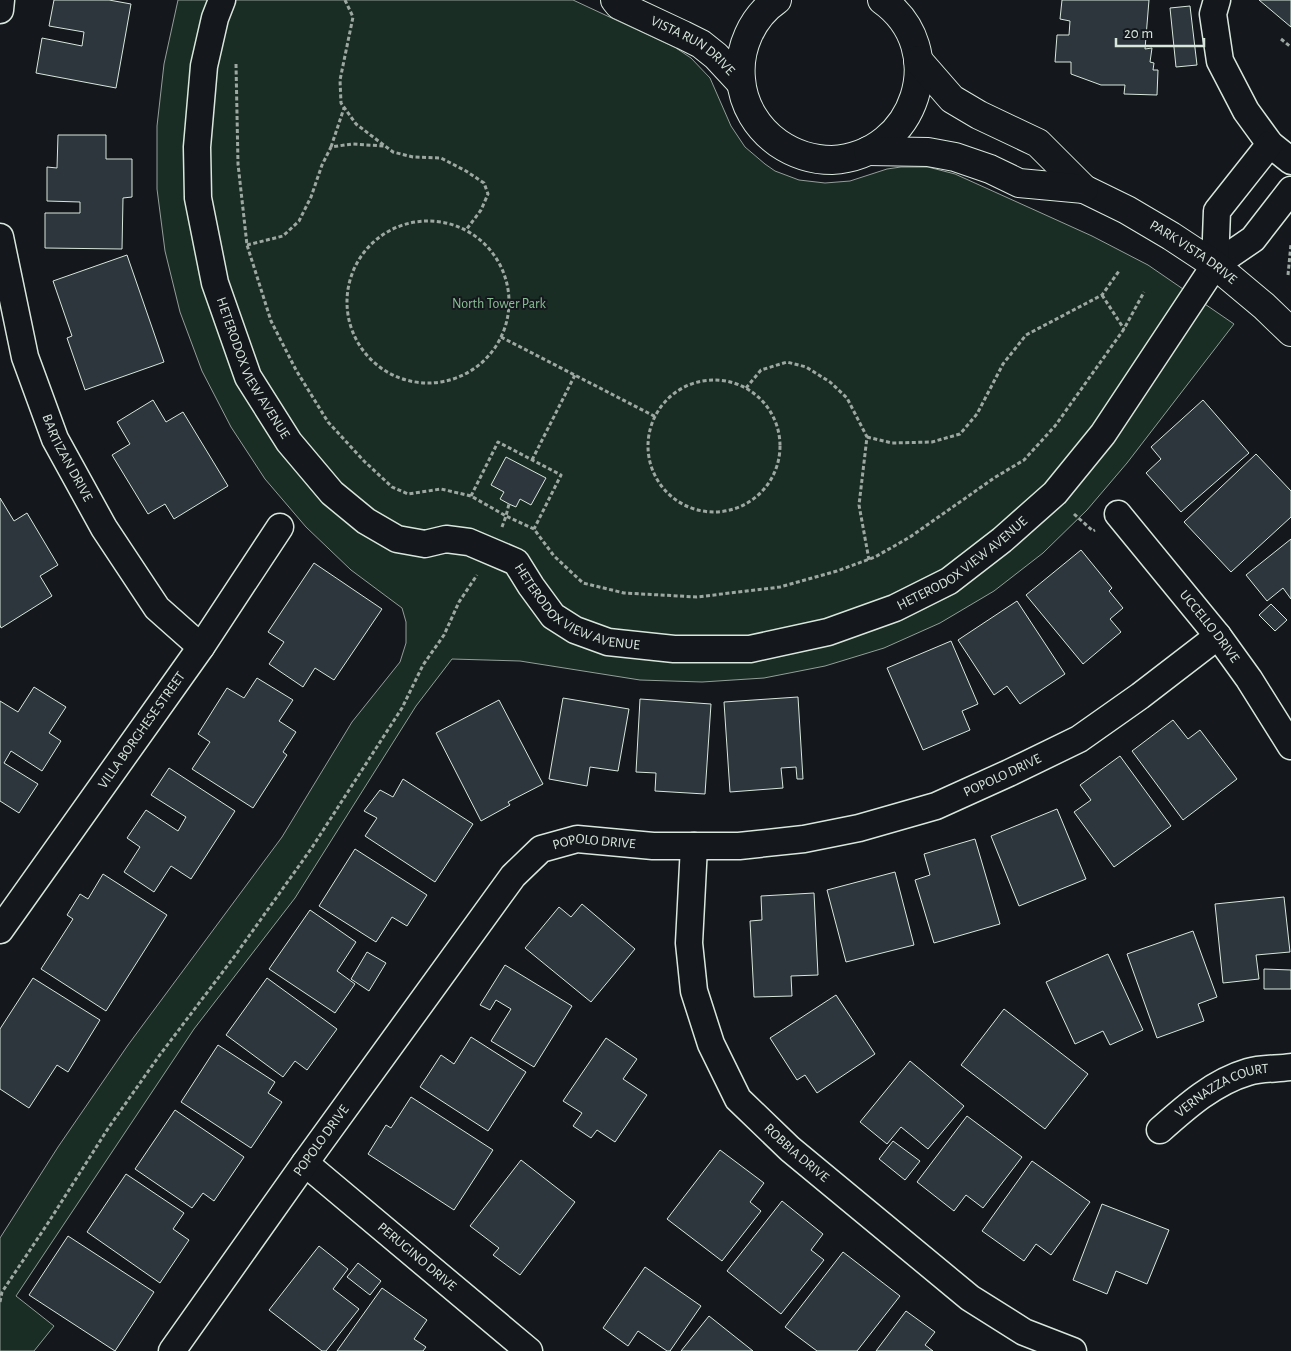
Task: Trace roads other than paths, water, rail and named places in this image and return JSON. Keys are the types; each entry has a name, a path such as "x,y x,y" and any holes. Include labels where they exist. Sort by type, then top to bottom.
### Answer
{"street":[{"path":"0,10 1,0"},
{"name":"HETERODOX VIEW AVENUE","path":"222,0 215,18 204,66 197,147 198,198 215,283 248,377 289,442 332,493 366,521 397,539 425,544 446,539 470,542 516,562 553,616 575,630 608,642 674,649 750,649 828,632 896,608 949,581 1002,540 1055,493 1103,434 1215,265"},
{"name":"VISTA RUN DRIVE","path":"615,0 619,5 700,44 716,56 741,83"},
{"path":"777,0 757,20 743,50 741,83 744,94 752,114 765,133 782,146 803,156 824,160 847,158 868,152 878,146 891,136 902,123 908,114 916,93 918,60 915,49 908,30 894,10 882,0"},
{"path":"908,30 913,0"},
{"path":"1217,0 1213,14 1220,61 1246,111 1270,144 1291,161"},
{"name":"PARK VISTA DRIVE","path":"918,60 952,98 979,115 1038,143 1084,188 1127,210 1215,265 1264,306 1291,332"},
{"path":"1215,265 1217,210 1270,144"},
{"name":"PARK VISTA DRIVE","path":"868,152 928,152 955,157 1019,183 1084,188"},
{"path":"1215,265 1253,239 1291,190"},
{"name":"BARTIZAN DRIVE","path":"0,237 25,358 54,439 104,528 157,608 201,647"},
{"name":"UCCELLO DRIVE","path":"1118,514 1218,636 1249,679 1291,746"},
{"name":"VILLA BORGHESE STREET","path":"0,930 201,647 280,527"},
{"name":"POPOLO DRIVE","path":"172,1351 305,1162 514,876 541,849 577,839 653,846 740,846 804,839 859,828 936,806 1079,739 1140,696 1218,636"},
{"name":"ROBBIA DRIVE","path":"694,846 689,943 694,991 711,1044 738,1099 790,1149 970,1298 1024,1332 1073,1351"},
{"name":"VERNAZZA COURT","path":"1160,1130 1194,1100 1224,1081 1250,1072 1291,1067"},
{"name":"PERUGINO DRIVE","path":"305,1162 529,1351"}],"park label":[{"name":"North Tower Park","path":"499,304"}]}
